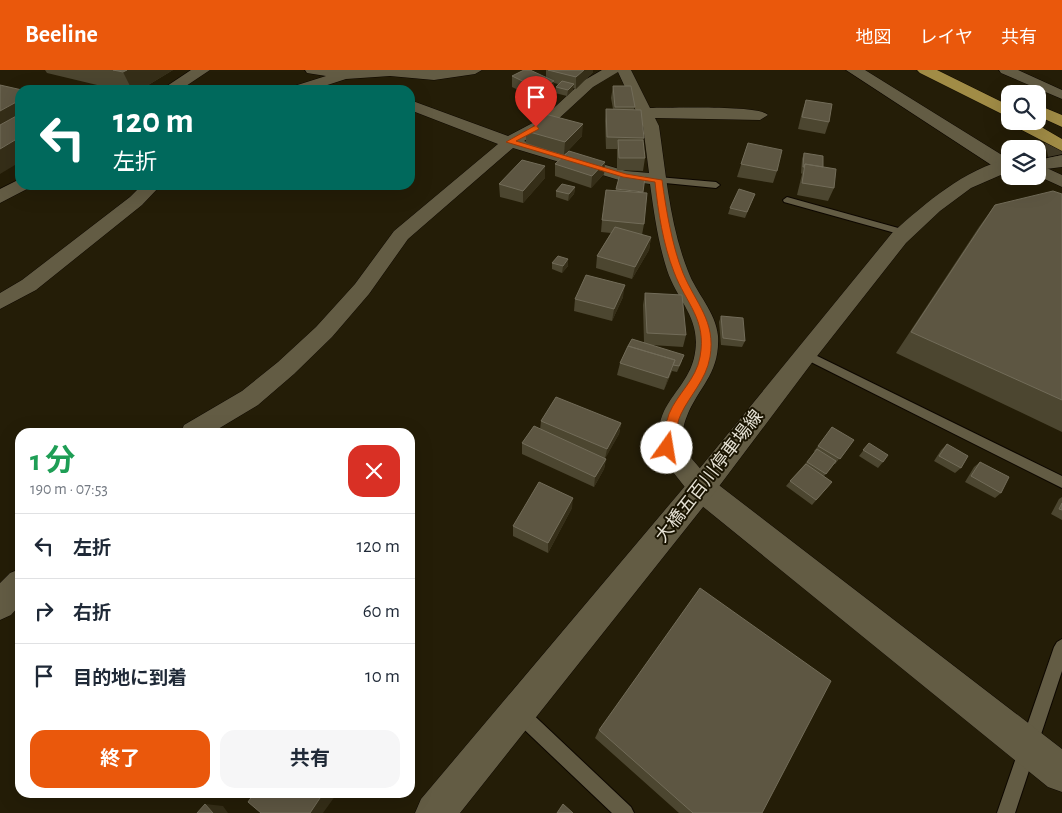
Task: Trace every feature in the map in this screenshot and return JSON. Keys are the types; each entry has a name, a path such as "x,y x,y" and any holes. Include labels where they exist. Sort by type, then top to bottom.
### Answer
{"highway":[{"path":"925,70 954,77 1001,94"},
{"path":"954,77 1001,109"},
{"path":"1046,114 1062,122"},
{"path":"1025,130 1047,158"},
{"path":"1044,130 1062,139"}],"main road":[{"path":"177,85 202,70"},
{"path":"854,70 1001,160"},
{"name":"大橋五百川停車場線","path":"435,813 701,488 805,354 906,233 933,207 964,184 1001,168"},
{"path":"0,197 15,187"},
{"path":"701,488 1062,773"}],"street":[{"path":"312,70 344,75 368,72 434,76 475,70"},
{"path":"200,428 250,398 286,368 324,332 362,289 401,235 510,142 549,120 588,84 612,70"},
{"path":"624,70 646,113 650,126 662,208 678,272 704,320 706,336 705,358 697,380 675,414 667,448 701,488"},
{"path":"1006,70 1062,95"},
{"path":"368,72 370,78 380,85"},
{"path":"318,85 344,75"},
{"path":"415,108 510,142 625,176 658,180"},
{"path":"646,113 736,113 760,115"},
{"path":"1047,158 1062,182"},
{"path":"0,302 36,280 136,202 147,190"},
{"path":"0,605 15,588"}],"lane":[{"path":"658,180 716,185"},
{"path":"787,200 906,233"},
{"path":"805,354 1062,482"},
{"path":"1006,813 1027,746 1062,647"},
{"path":"518,712 625,813"}],"building":[{"path":"524,70 530,70 554,81 539,89 512,76"},
{"path":"548,70 584,70 576,77"},
{"path":"562,81 574,84 568,90 556,87"},
{"path":"0,85 15,88 15,103 0,111"},
{"path":"613,86 631,86 635,107 615,107"},
{"path":"806,100 832,104 829,122 802,117"},
{"path":"606,109 641,110 644,138 607,137"},
{"path":"545,114 583,124 565,142 526,131"},
{"path":"15,117 15,140 0,149 0,125"},
{"path":"618,140 643,140 645,158 619,158"},
{"path":"748,143 782,150 777,171 741,164"},
{"path":"569,151 605,162 592,176 555,164"},
{"path":"804,153 823,156 823,167 805,164 803,167"},
{"path":"522,160 545,166 523,191 499,184"},
{"path":"805,164 836,169 834,188 802,183"},
{"path":"620,174 645,177 643,192 616,189"},
{"path":"562,184 575,187 569,194 556,191"},
{"path":"739,189 755,194 747,212 730,208"},
{"path":"606,190 647,193 644,224 602,220"},
{"path":"1053,191 1062,194 1062,400 911,332 995,205"},
{"path":"615,227 651,237 635,267 597,256"},
{"path":"558,256 568,259 563,266 552,263"},
{"path":"586,275 625,285 614,309 575,299"},
{"path":"645,293 682,295 686,335 647,333"},
{"path":"721,316 743,318 745,341 723,338"},
{"path":"632,339 684,355 679,366 673,365 675,360 628,346"},
{"path":"628,346 675,360 668,378 620,363"},
{"path":"556,397 621,423 607,449 541,421"},
{"path":"534,426 606,459 595,477 522,443"},
{"path":"832,427 854,440 840,459 818,446"},
{"path":"869,443 888,455 883,462 863,450"},
{"path":"947,444 968,456 961,468 939,456"},
{"path":"817,449 836,461 826,474 807,462"},
{"path":"980,462 1009,477 1001,493 971,476"},
{"path":"806,464 832,482 816,500 790,481"},
{"path":"539,482 573,498 548,543 513,526"},
{"path":"700,588 831,681 762,813 693,813 599,730"},
{"path":"251,798 320,798 310,813 261,813 248,802"},
{"path":"205,804 213,813 197,813"},
{"path":"563,804 573,813 557,813"}],"tunnel":[{"path":"1047,152 1062,148"}],"route":[{"path":"536,127 510,142 625,176 658,180 670,245 678,272 704,320 706,336 705,358 697,380 675,414 667,448"}]}
